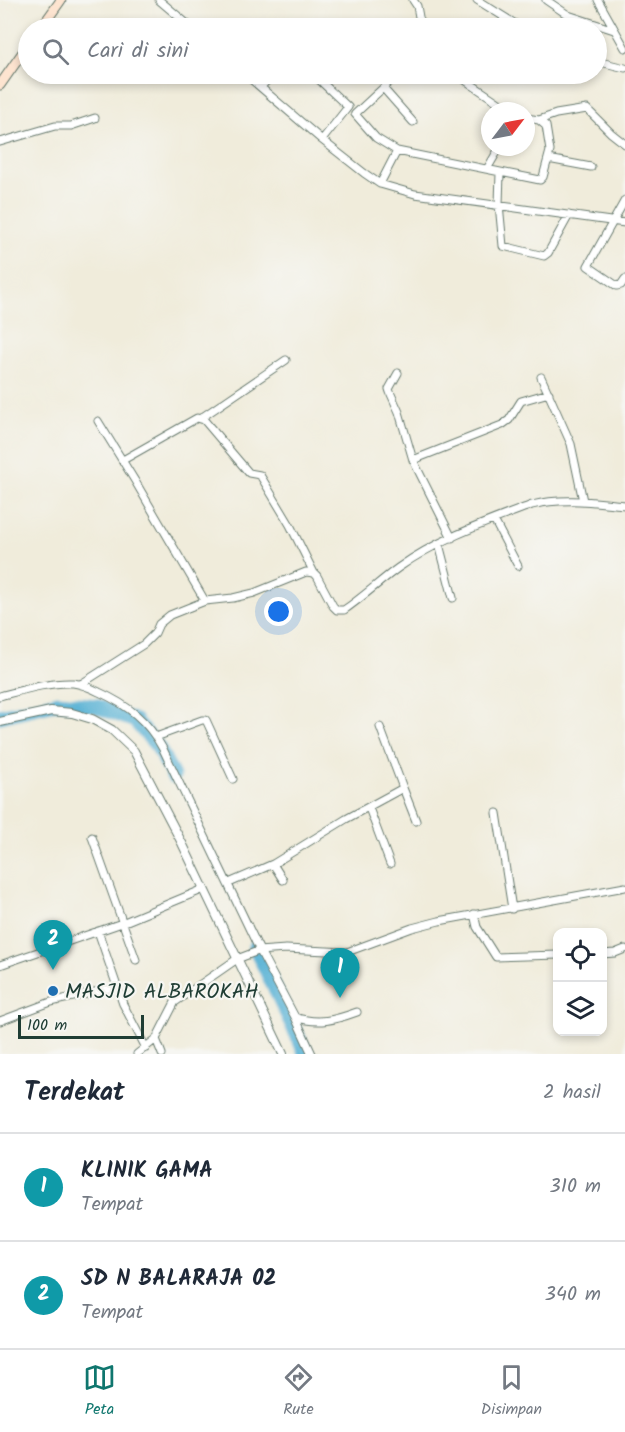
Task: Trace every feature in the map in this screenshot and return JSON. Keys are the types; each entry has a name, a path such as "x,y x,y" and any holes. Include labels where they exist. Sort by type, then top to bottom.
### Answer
{"main road":[{"path":"48,18 61,0"},
{"path":"0,84 18,59"}],"street":[{"path":"159,0 180,18"},
{"path":"413,0 418,18"},
{"path":"477,0 505,18"},
{"path":"546,0 568,15 577,18"},
{"path":"598,0 625,48"},
{"path":"607,28 614,30"},
{"path":"607,64 625,68"},
{"path":"257,84 322,140 380,184 415,194 625,223"},
{"path":"261,87 264,84"},
{"path":"324,84 376,138 398,151 540,180 543,177 549,151 546,126 539,120"},
{"path":"355,114 387,84"},
{"path":"471,84 498,102"},
{"path":"383,88 413,122"},
{"path":"322,140 348,107"},
{"path":"535,119 587,108 625,144"},
{"path":"0,142 55,126 71,126 95,118"},
{"path":"380,184 398,151"},
{"path":"487,169 495,156"},
{"path":"548,159 591,167"},
{"path":"500,173 499,204 503,246 543,256 548,253 569,215"},
{"path":"625,200 588,266 617,286 621,285 625,279"},
{"path":"123,460 197,418 201,418 286,360"},
{"path":"398,373 389,389 414,460 452,538"},
{"path":"541,377 571,444 583,501"},
{"path":"414,460 502,425 509,420 518,403 549,393"},
{"path":"201,418 249,473 260,475 337,610 344,610 399,567 439,544 494,520 545,502 583,501 625,505"},
{"path":"98,421 206,601"},
{"path":"494,520 518,566"},
{"path":"439,544 453,598"},
{"path":"81,684 144,644 155,633 159,624 170,615 206,601 254,593 296,575 306,572 314,573"},
{"path":"0,696 54,684 81,684 116,700 138,714 156,737 229,884 259,951 295,1017 312,1054"},
{"path":"0,722 51,711 62,712 92,719 112,730 134,751 239,959 283,1054"},
{"path":"156,737 206,720 233,779"},
{"path":"380,727 416,821"},
{"path":"229,884 273,864 346,819 403,788"},
{"path":"369,808 390,864"},
{"path":"496,813 512,909"},
{"path":"92,837 136,960"},
{"path":"273,864 283,880"},
{"path":"137,1054 156,1039 175,1002 239,959 259,951 286,949 346,952 412,928 474,914 625,887"},
{"path":"0,965 122,923 204,889"},
{"path":"474,914 477,927 496,957 553,956"},
{"path":"98,931 123,1004 146,1048"},
{"path":"607,954 625,949"},
{"path":"0,1021 51,1002 117,987"},
{"path":"295,1017 309,1022 321,1022 357,1012"},
{"path":"156,1039 162,1054"}],"waterway":[{"path":"0,716 58,702 96,706 135,721 158,747 173,776"},
{"path":"255,947 306,1054"}],"place":[{"name":"SD N BALARAJA 02","path":"53,970"},
{"name":"MASJID ALBAROKAH","path":"53,991"},
{"name":"KLINIK GAMA","path":"340,998"}]}
